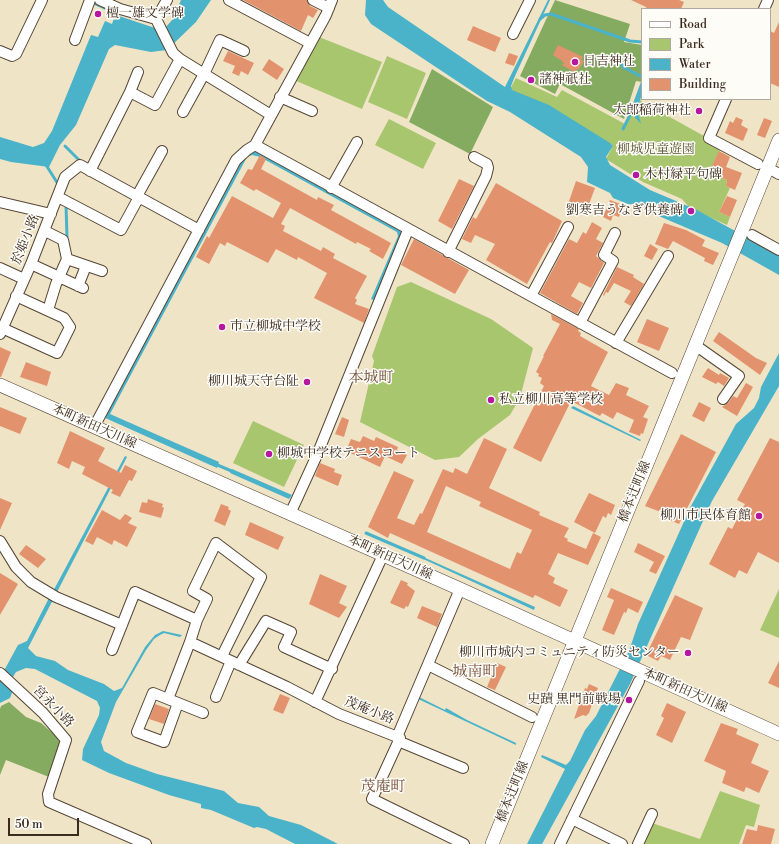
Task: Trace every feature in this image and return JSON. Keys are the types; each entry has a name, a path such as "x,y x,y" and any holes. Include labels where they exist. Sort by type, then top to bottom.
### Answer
{"main road":[{"name":"橋本辻町線","path":"492,844 734,250 746,234 779,140"},
{"name":"本町新田大川線","path":"0,385 94,427 294,504 383,555 620,662 638,676 779,734"}],"street":[{"path":"0,51 12,56 16,54 42,0"},
{"path":"75,40 90,0"},
{"path":"100,0 120,9 156,19 173,53 180,59 271,115"},
{"path":"156,19 167,0"},
{"path":"229,0 310,43"},
{"path":"94,427 236,160 247,150 255,146 280,96 330,4 313,0"},
{"path":"513,34 530,0"},
{"path":"183,112 204,74 220,40 244,51"},
{"path":"130,92 155,105 180,59"},
{"path":"138,72 130,92 91,169 138,197 200,227"},
{"path":"280,96 312,111"},
{"path":"726,100 709,138 768,169"},
{"path":"331,188 357,142"},
{"path":"255,146 448,252 672,372"},
{"path":"58,197 121,230 162,151"},
{"path":"448,252 487,172 487,164 474,157"},
{"name":"於姫小路","path":"1,331 45,231 65,178 80,165 91,169"},
{"path":"0,202 51,214"},
{"path":"531,296 568,227"},
{"path":"294,504 317,455 408,230"},
{"path":"45,231 63,240 67,259 59,277 48,310"},
{"path":"580,323 614,261 604,254 615,233"},
{"path":"746,234 779,250"},
{"path":"616,343 668,256"},
{"path":"67,259 102,271"},
{"path":"31,264 81,287 86,266"},
{"path":"0,268 24,278"},
{"path":"1,331 57,353 70,327 64,318 16,296"},
{"path":"695,345 739,376 723,399"},
{"path":"0,541 16,567 31,582 56,597 122,626"},
{"path":"203,713 173,701 153,693 137,732 164,742 173,701 190,642 197,620 207,599 193,591 216,542 261,577 231,661 216,697"},
{"path":"315,702 332,669 383,555"},
{"path":"460,589 397,739 463,768"},
{"path":"112,650 135,592 197,620"},
{"path":"231,661 266,621 291,632 284,647 332,669"},
{"name":"茂庵小路","path":"190,642 269,678 340,714 397,739 372,799 464,844"},
{"path":"428,665 532,717"},
{"name":"宮永小路","path":"0,673 43,713 66,740 48,794 49,802 146,844"},
{"path":"560,844 638,676"},
{"path":"638,844 652,814"},
{"path":"572,819 622,844"}],"green space":[{"path":"555,0 630,24 624,42 641,45 641,82 636,81 624,119 560,84 555,94 520,76"},
{"path":"319,37 382,62 362,109 294,80"},
{"path":"387,56 426,73 407,119 368,102"},
{"path":"432,69 493,107 470,154 409,122"},
{"name":"柳城児童遊園","path":"516,78 557,97 562,90 625,124 638,91 641,101 722,146 709,172 727,180 726,186 730,188 719,212 730,217 727,225 698,212 685,212 688,206 682,199 643,182 606,159 613,146 509,91"},
{"path":"389,119 436,143 423,169 375,145"},
{"path":"411,282 491,319 533,348 520,398 510,415 478,439 459,457 435,460 360,422 374,361 372,356 397,287"},
{"name":"柳城中学校テニスコート","path":"253,421 304,445 284,487 233,463"},
{"path":"779,589 779,638 760,630"},
{"path":"9,702 26,717 41,723 56,736 60,743 49,777 6,760 0,775 0,709 1,706"},
{"path":"720,791 760,805 754,827 746,825 739,844 644,844 652,823 700,839"}],"water":[{"path":"83,0 91,0 110,9 116,15 158,29 165,28 173,19 181,0 211,0 196,22 167,50 151,52 115,45 109,49 76,125 60,145 49,167 0,159 0,137 33,147 44,143 52,131 91,35 98,37 105,21 112,24 114,18 108,11"},
{"path":"366,0 383,0 388,7 505,87 548,0 550,0 515,76 511,86 512,90 549,105 610,143 613,146 606,157 610,165 650,190 695,209 779,255 779,275 722,243 661,217 641,205 628,204 613,198 610,193 587,182 588,167 581,157 510,112 487,101 371,24 365,15"},
{"path":"641,82 641,97 637,109 641,124 633,115 631,109"},
{"path":"255,150 405,231 376,301 371,299 398,236 397,232 260,157 252,155 247,157 110,414 219,462 217,468 103,417 240,159"},
{"path":"779,353 779,386 712,501 630,684 542,844 527,844 565,769 541,757 542,755 566,765 570,761 585,730 596,716 629,651 638,624 691,506 736,424 754,408 759,398 761,387"},
{"path":"573,406 641,440 640,441 571,408"},
{"path":"125,456 127,457 28,648 36,656 55,661 68,670 104,684 114,691 122,688 145,647 155,635 163,631 182,635 180,637 164,633 154,639 146,650 116,702 101,742 104,751 126,763 157,774 224,791 238,803 259,807 269,816 301,825 338,844 295,844 266,829 257,827 254,828 211,810 201,808 201,804 169,795 109,773 82,760 83,749 99,715 100,708 97,701 35,669 26,668 16,672 8,685 13,690 10,698 0,703 0,678 18,645 27,641 49,598 16,573 0,552 0,548 50,597"},
{"path":"232,469 292,495 289,499 230,473"},
{"path":"421,556 535,607 534,610 421,558"},
{"path":"417,696 445,710 446,708 467,720 516,743 516,745 416,698"}],"building":[{"path":"243,0 307,0 310,6 318,10 313,18 308,15 301,31"},
{"path":"631,0 679,0 684,2 681,8 646,7"},
{"path":"779,22 779,87 771,83 771,32 774,33"},
{"path":"473,26 501,38 495,52 467,40"},
{"path":"558,45 583,57 581,60 584,61 578,70 576,69 574,72 562,65 564,63 553,55"},
{"path":"228,51 254,63 248,75 241,71 239,76 232,73 235,66 223,61"},
{"path":"509,53 518,56 514,66 505,63"},
{"path":"269,59 284,69 277,80 262,70"},
{"path":"736,117 743,120 741,125 748,129 743,141 725,133 730,121 733,123"},
{"path":"764,118 772,121 765,138 757,135"},
{"path":"719,151 730,157 726,167 742,173 735,190 726,186 727,180 709,172"},
{"path":"260,155 266,159 261,169 317,200 318,197 334,205 331,210 391,243 383,259 369,251 371,249 357,242 356,244 290,208 281,224 285,226 283,231 321,251 323,247 335,254 333,258 367,276 355,298 357,300 355,304 369,309 364,323 314,298 327,273 298,257 297,260 276,249 268,263 227,242 225,246 220,243 209,264 196,257 207,236 209,238 232,196 273,218 281,203 256,189 254,191 240,183 248,169 252,170"},
{"path":"459,179 474,186 452,229 438,221"},
{"path":"576,181 595,188 586,212 567,207"},
{"path":"496,183 562,221 552,243 550,242 527,284 486,260 495,244 475,235 471,243 462,239 473,217 476,219"},
{"path":"727,196 737,200 730,217 719,212"},
{"path":"610,200 623,205 619,217 613,215 611,221 603,217"},
{"path":"592,222 602,228 596,239 603,243 596,256 604,263 591,288 579,282 571,296 583,303 577,314 540,293 569,239 577,243 583,232 586,234"},
{"path":"664,223 686,230 705,240 702,246 719,253 713,265 704,261 705,258 673,241 668,249 655,244"},
{"path":"414,239 469,270 455,294 401,265"},
{"path":"650,244 658,249 652,260 644,256"},
{"path":"617,267 634,275 633,277 644,284 631,306 624,302 631,291 614,283 608,293 606,292 604,296 603,295"},
{"path":"551,314 579,329 578,331 581,333 580,336 608,352 591,386 609,395 616,383 629,388 626,395 649,406 643,417 648,419 643,434 641,433 640,436 629,432 634,420 617,412 613,419 602,413 600,416 571,401 541,462 513,448 544,386 540,383 542,378 538,376 539,374 536,372 560,324 552,320"},
{"path":"647,319 669,328 659,351 637,342"},
{"path":"719,332 756,358 767,363 760,375 713,341"},
{"path":"0,347 11,352 1,377 0,377"},
{"path":"26,362 51,372 47,386 20,377"},
{"path":"708,368 719,375 720,373 729,378 724,386 718,382 716,384 702,377"},
{"path":"746,383 753,387 737,416 722,407 728,403 733,396 737,398"},
{"path":"699,402 711,408 704,422 692,416"},
{"path":"0,407 27,418 20,434 0,426"},
{"path":"342,417 349,420 344,437 335,434"},
{"path":"70,431 105,448 98,461 121,473 125,465 137,471 132,481 129,480 120,497 111,493 113,490 82,474 85,467 72,461 69,469 57,463"},
{"path":"681,434 716,452 679,524 665,518 666,514 645,506"},
{"path":"363,436 374,441 376,437 398,447 397,450 407,455 402,464 385,456 380,467 346,451 351,439 360,442"},
{"path":"484,438 507,449 489,488 540,512 539,515 569,528 564,537 568,539 567,541 586,549 593,533 601,537 588,565 558,553 548,574 555,578 553,583 568,590 560,607 535,595 533,598 390,533 388,538 368,527 394,471 414,480 397,518 414,525 420,513 422,514 443,469 453,473 455,468 467,474","holes":["446,486 481,502 479,506 532,530 521,554 517,552 510,569 427,532"]},
{"name":"柳川市民体育館","path":"770,438 779,442 779,563 758,552 747,574 739,570 735,578 709,564 728,527 732,529 745,504 737,500"},
{"path":"320,463 335,469 334,472 342,475 338,486 315,476"},
{"path":"589,493 615,505 611,515 608,513 606,518 603,516 595,533 574,522"},
{"path":"0,498 12,503 0,530"},
{"path":"148,499 163,504 162,507 164,508 161,518 139,512 142,502 147,503"},
{"path":"221,504 229,507 228,509 231,511 225,526 214,521"},
{"path":"102,510 120,520 125,514 132,518 128,523 137,527 127,547 114,540 112,545 97,537 93,545 85,541"},
{"path":"250,522 284,537 278,550 245,535"},
{"path":"638,543 665,556 656,574 649,571 654,562 634,552"},
{"path":"26,545 46,559 38,568 19,554"},
{"path":"0,573 18,584 0,615"},
{"path":"320,574 347,586 339,603 347,607 339,618 309,604"},
{"path":"401,580 408,583 407,585 415,591 408,607 406,606 404,609 390,603"},
{"path":"611,588 643,602 638,613 628,608 626,613 624,612 614,635 602,630 614,600 607,597"},
{"path":"675,595 703,608 690,640 681,637 670,660 661,656 658,661 646,655"},
{"path":"422,606 442,614 437,627 417,618"},
{"path":"779,661 779,688 768,683"},
{"path":"497,663 506,667 495,690 487,687"},
{"path":"589,684 598,688 589,713 586,716 583,715 574,719 585,688 587,689"},
{"path":"280,694 290,698 283,714 273,710"},
{"path":"667,703 686,712 672,743 656,735 664,718 661,716"},
{"path":"155,704 169,709 164,724 149,719"},
{"path":"721,723 738,729 736,734 759,744 751,763 769,771 759,793 746,787 744,792 722,783 726,771 704,761"},
{"path":"758,825 775,829 771,844 742,844 747,829 757,831"}],"waterway":[{"path":"540,19 545,15 551,14 630,41 641,42"},
{"path":"620,60 623,67 641,76"},
{"path":"623,129 633,109"},
{"path":"65,146 81,162"},
{"path":"46,165 58,184"},
{"path":"66,205 67,237"},
{"path":"215,464 234,472"},
{"path":"366,533 424,558"}],"place":[{"name":"檀一雄文学碑","path":"98,14"},
{"name":"日吉神社","path":"575,62"},
{"name":"諸神祇社","path":"531,80"},
{"name":"太郎稲荷神社","path":"699,111"},
{"name":"木村緑平句碑","path":"636,175"},
{"name":"劉寒吉うなぎ供養碑","path":"691,211"},
{"name":"市立柳城中学校","path":"222,327"},
{"name":"柳川城天守台阯","path":"307,382"},
{"name":"私立柳川高等学校","path":"491,400"},
{"name":"柳城中学校テニスコート","path":"269,454"},
{"name":"柳川市民体育館","path":"759,516"},
{"name":"柳川市城内コミュニティ防災センター","path":"688,653"},
{"name":"史蹟 黒門前戦場","path":"629,700"}],"district":[{"name":"本城町","path":"371,378"},
{"name":"城南町","path":"475,672"},
{"name":"茂庵町","path":"383,787"}]}
